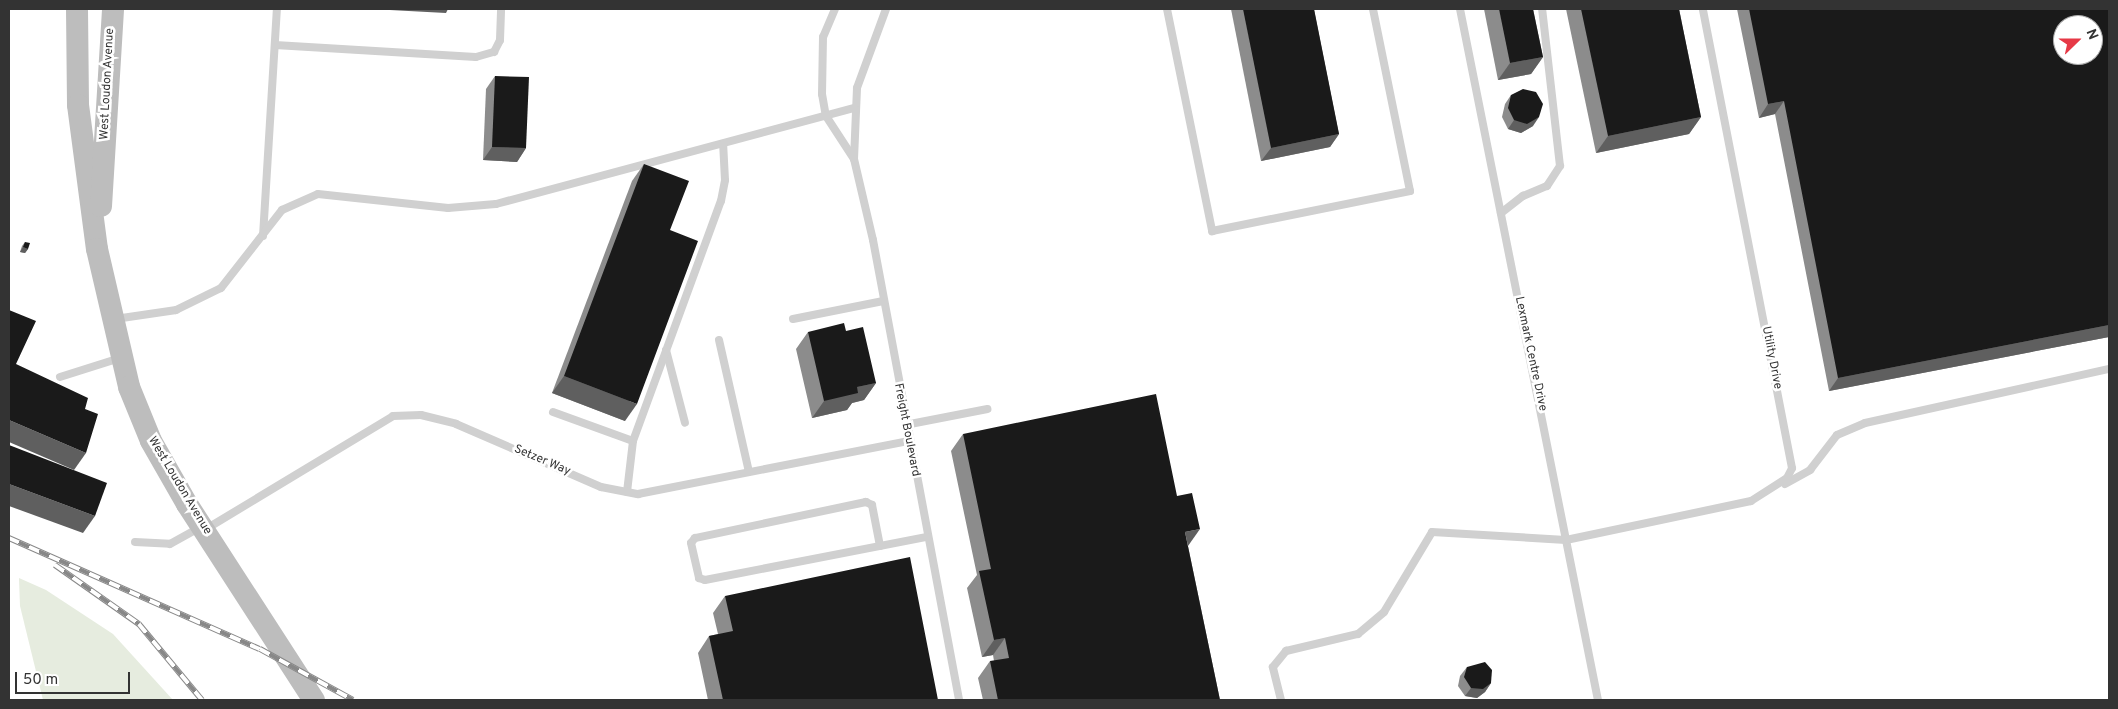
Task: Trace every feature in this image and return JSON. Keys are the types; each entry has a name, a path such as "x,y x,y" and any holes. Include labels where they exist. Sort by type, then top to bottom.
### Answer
{"main road":[{"name":"West Loudon Avenue","path":"77,9 78,105 97,249 120,358 148,435 203,528 314,700"},
{"name":"West Loudon Avenue","path":"97,249 113,9"}],"lane":[{"path":"263,236 277,9"},
{"path":"274,45 476,57 494,52 500,40 501,9"},
{"name":"Freight Boulevard","path":"835,9 824,37 820,66 826,116 854,160"},
{"name":"Freight Boulevard","path":"886,9 854,108 854,160 960,700"},
{"path":"1167,9 1212,231 1410,191 1373,9"},
{"name":"Lexmark Centre Drive","path":"1460,9 1598,700"},
{"path":"1501,213 1523,196 1547,186 1560,166 1542,9"},
{"name":"Utility Drive","path":"1703,9 1792,468 1779,487"},
{"path":"112,319 176,310 221,288 282,210 318,194 448,208 496,204 854,108"},
{"path":"627,492 633,441 721,201 726,180 723,144"},
{"path":"794,319 883,301"},
{"path":"719,340 749,472"},
{"path":"666,350 685,423"},
{"path":"60,377 120,358"},
{"path":"1281,700 1273,668 1286,651 1358,634 1384,612 1432,532 1566,540 1751,501 1810,470 1837,436 1865,423 2109,369"},
{"path":"905,424 987,409"},
{"path":"553,412 633,441"},
{"name":"Setzer Way","path":"135,542 170,544 203,528 393,416 421,415 456,424 601,487 627,492 660,490 908,442"},
{"path":"880,546 872,505 866,502 695,538 691,543 699,578 705,580 927,537"}],"shaded area":[{"path":"19,578 46,590 113,634 173,700 43,700 20,606"}],"building":[{"path":"1243,9 1314,9 1339,134 1271,148"},
{"path":"1499,9 1533,9 1543,57 1510,63"},
{"path":"1581,9 1679,9 1701,117 1608,136"},
{"path":"1749,9 2109,9 2109,325 1838,378 1784,101 1768,104"},
{"path":"495,76 529,77 526,148 492,147"},
{"path":"1523,89 1536,92 1543,104 1539,117 1527,124 1514,120 1508,108 1511,95"},
{"path":"644,164 689,181 670,230 698,241 637,404 564,376"},
{"path":"25,242 30,243 28,249 23,247"},
{"path":"9,310 36,321 16,364 88,398 85,409 98,414 86,453 9,420"},
{"path":"844,323 846,331 863,327 876,383 857,387 858,393 824,401 808,332"},
{"path":"1156,394 1177,496 1192,493 1200,529 1185,532 1220,700 998,700 990,661 1009,658 1005,638 994,640 979,571 991,569 963,434"},
{"path":"9,445 107,483 95,516 9,484"},
{"path":"910,557 938,700 723,700 709,636 733,631 725,596"},
{"path":"1485,662 1492,670 1491,683 1483,689 1471,688 1464,677 1467,667"}],"railway":[{"path":"9,538 260,649 353,700"},
{"path":"55,565 139,624 202,700"}]}
